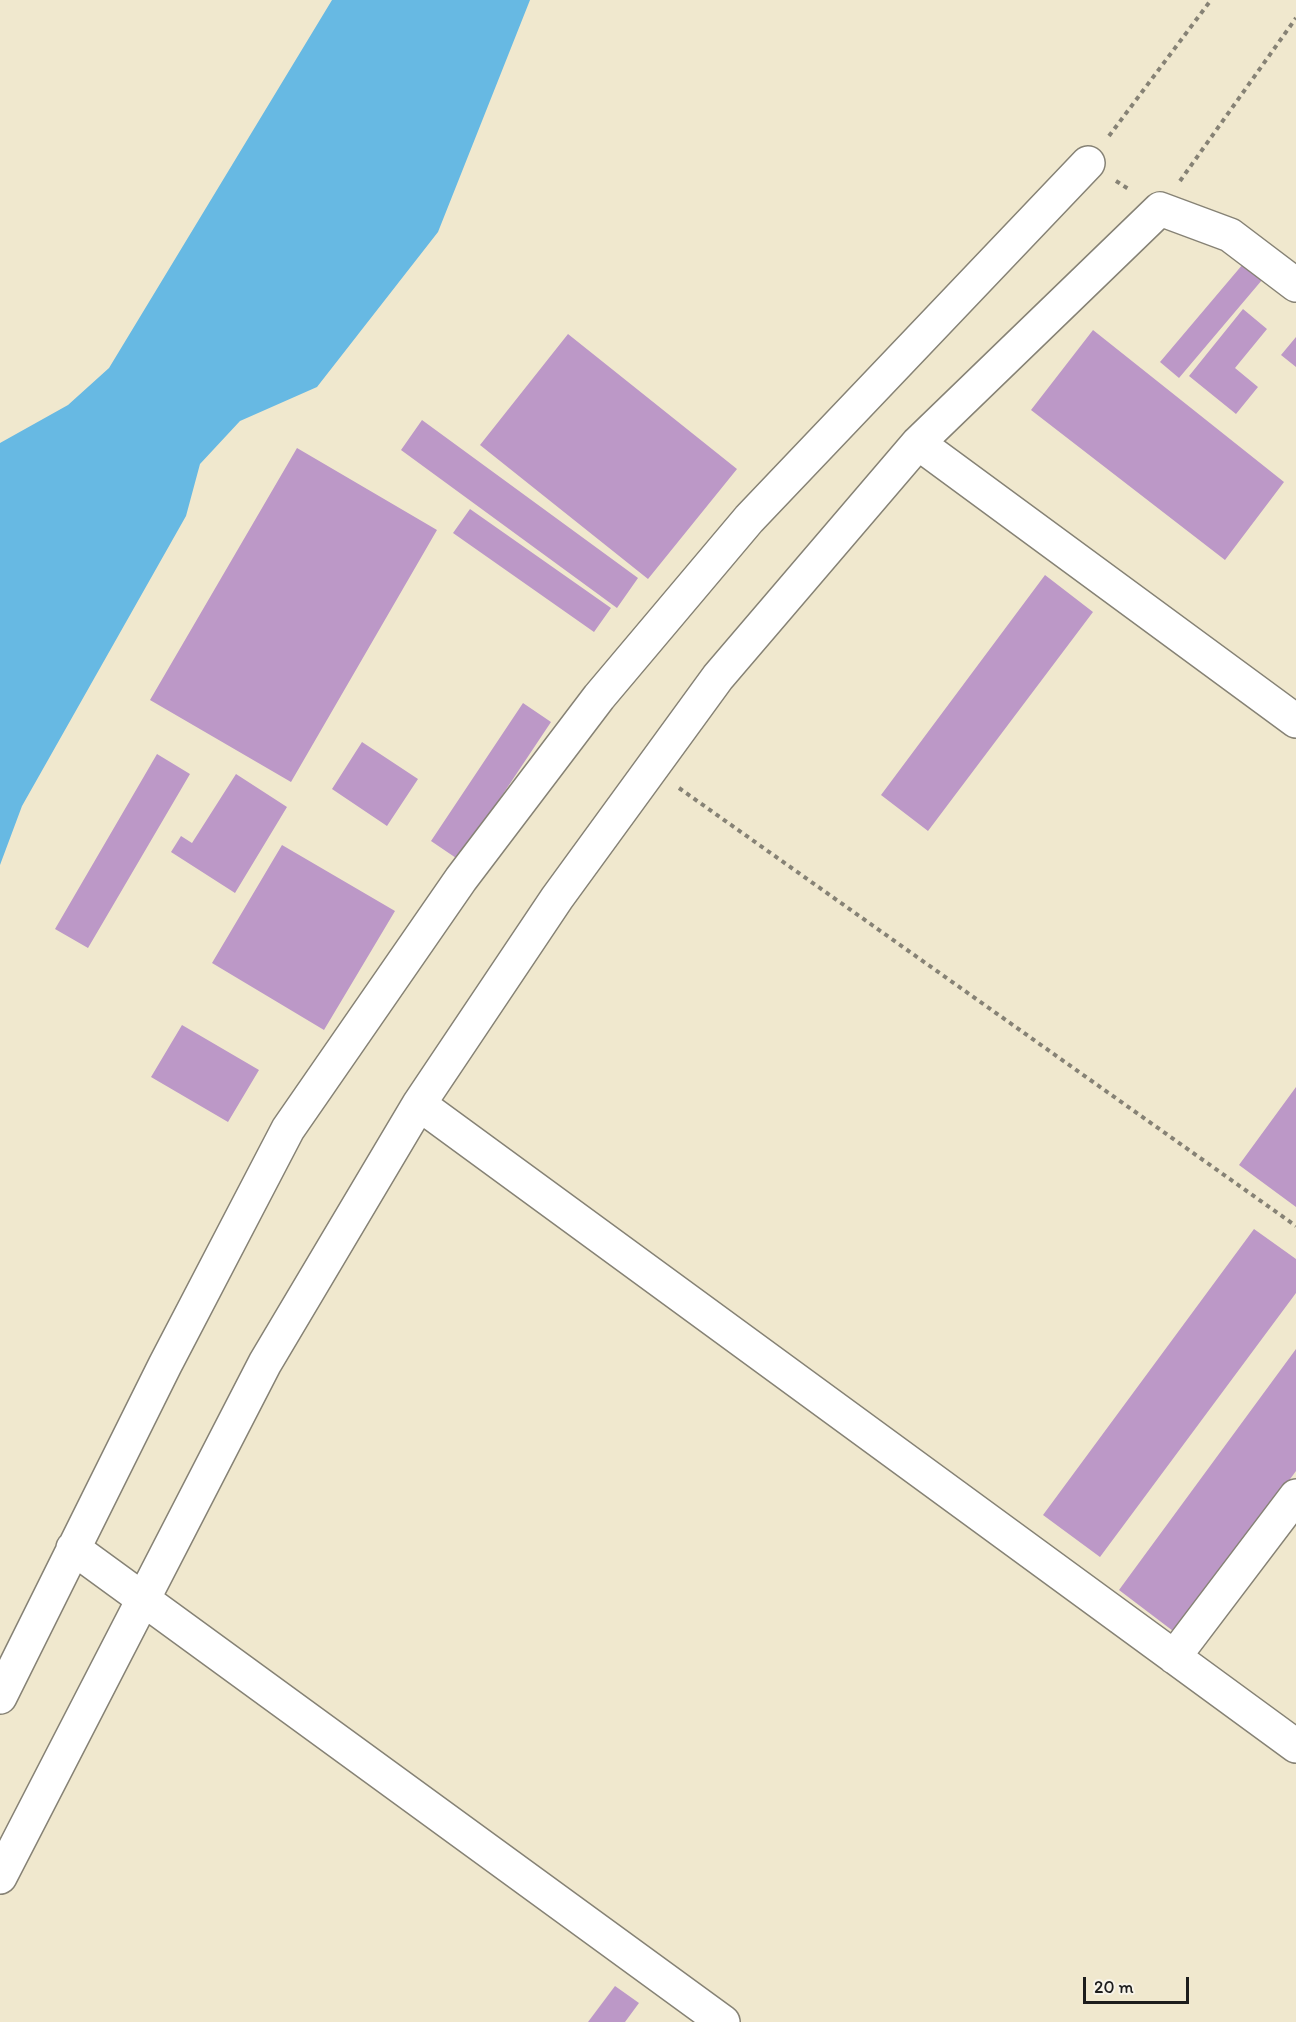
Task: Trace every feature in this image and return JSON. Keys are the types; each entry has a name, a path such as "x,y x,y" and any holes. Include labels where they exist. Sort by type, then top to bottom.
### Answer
{"street":[{"path":"0,1697 73,1548 288,1129 461,879 599,697 749,519 1088,163"},
{"path":"0,1877 265,1363 419,1104 557,898 718,677 918,442 1160,210 1230,235 1296,285"},
{"path":"918,442 1296,721"},
{"path":"419,1104 1296,1746"},
{"path":"1174,1657 1296,1496"},
{"path":"73,1548 141,1600 723,2022"}],"path":[{"path":"1211,0 1088,163 1160,210 1296,18"},
{"path":"651,768 1296,1226"}],"water":[{"path":"332,0 530,0 438,232 317,387 240,421 200,464 186,516 22,806 0,865 0,443 68,405 109,368"}],"building":[{"path":"1243,264 1262,280 1179,378 1160,362"},
{"path":"1243,309 1267,329 1235,368 1258,387 1236,414 1189,376"},
{"path":"1093,330 1284,482 1225,560 1031,410"},
{"path":"568,334 737,469 648,579 480,445"},
{"path":"1296,337 1296,367 1281,355"},
{"path":"422,420 638,578 617,608 401,450"},
{"path":"297,448 437,530 291,782 150,700"},
{"path":"470,509 611,608 594,632 453,533"},
{"path":"1045,575 1093,612 928,831 881,795"},
{"path":"523,703 551,722 459,860 431,841"},
{"path":"362,742 418,779 387,826 332,789"},
{"path":"157,754 190,774 88,948 55,929"},
{"path":"236,774 287,807 235,893 171,852 181,836 192,843"},
{"path":"282,845 395,911 324,1030 212,963"},
{"path":"182,1025 259,1070 228,1122 151,1077"},
{"path":"1296,1087 1296,1207 1239,1165"},
{"path":"1254,1229 1296,1259 1296,1293 1100,1557 1043,1515"},
{"path":"1296,1349 1296,1471 1177,1634 1119,1590"},
{"path":"615,1986 639,2003 625,2022 588,2022"}]}
